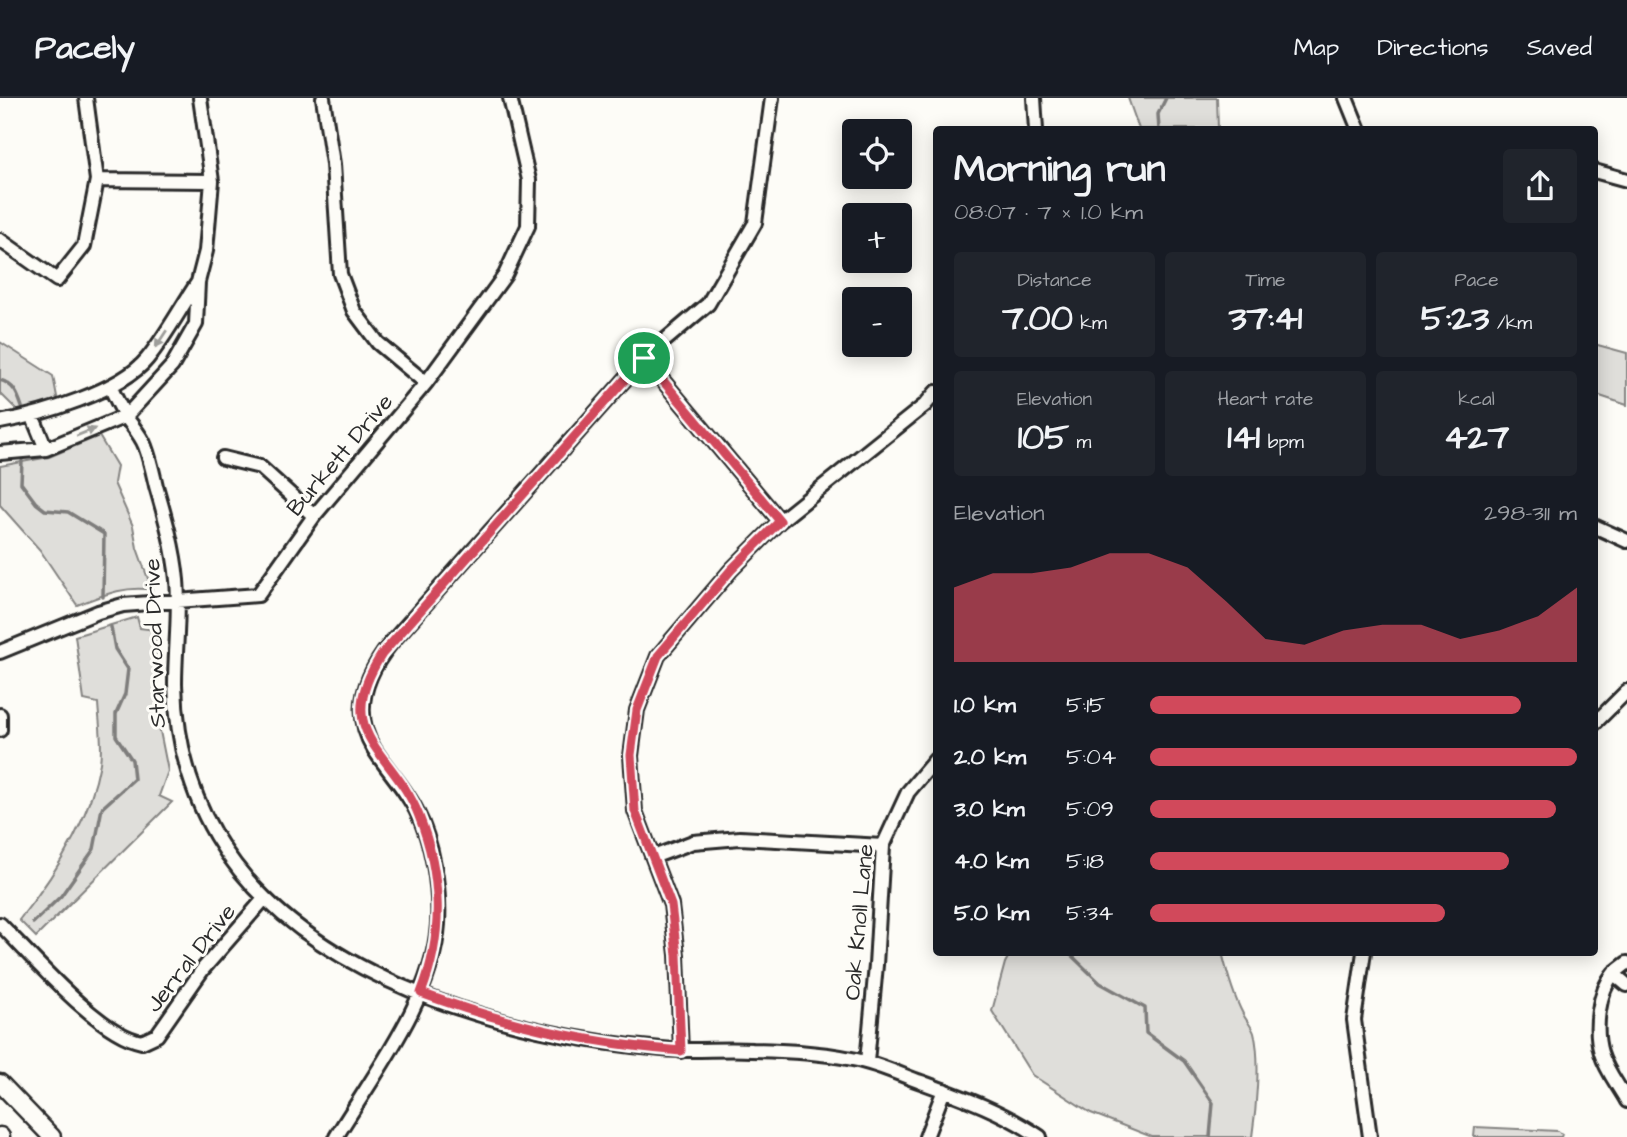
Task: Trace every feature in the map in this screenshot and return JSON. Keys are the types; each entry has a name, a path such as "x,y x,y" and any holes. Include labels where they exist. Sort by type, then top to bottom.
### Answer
{"main road":[{"path":"0,1083 52,1137"}],"street":[{"path":"0,240 57,280 84,246 97,180 86,98"},
{"path":"0,453 46,449 126,416 172,366 195,324 198,282 205,251 212,181 200,98"},
{"path":"323,98 333,164 340,274 354,311 378,343 426,383"},
{"name":"Burkett Drive","path":"0,652 110,608 139,603 258,595 314,516 426,383 505,275 528,226 529,180 510,98"},
{"path":"336,1137 421,993 432,963 438,924 438,893 430,851 415,807 373,748 364,720 364,689 382,654 644,358 708,304 754,223 772,98"},
{"path":"1034,98 1037,126"},
{"path":"1346,98 1357,126"},
{"path":"1598,172 1627,180"},
{"path":"97,180 212,181"},
{"path":"0,422 49,411 110,386 146,361 198,282"},
{"path":"644,358 780,521"},
{"name":"Starwood Drive","path":"110,386 144,443 169,533 176,569 178,601 176,699 183,753 193,785 211,827 230,858 264,899 289,922 318,943 382,976 483,1015 558,1035 615,1044 681,1051 749,1049 815,1054 867,1062 987,1106 1040,1137"},
{"path":"681,1051 677,955 671,905 635,811 631,755 641,699 658,656 731,570 780,521 925,405 933,396"},
{"path":"32,415 46,449"},
{"path":"223,458 260,467 314,516"},
{"path":"1598,528 1627,541"},
{"path":"1598,720 1627,691"},
{"path":"0,715 0,730"},
{"name":"Oak Knoll Lane","path":"867,1062 883,846 908,792 933,763"},
{"path":"653,857 693,842 740,838 883,846"},
{"name":"Jerral Drive","path":"0,924 90,1013 127,1038 142,1042 149,1041 162,1029 203,969 264,899"},
{"path":"1363,956 1354,1020 1370,1137"},
{"path":"1627,963 1614,974 1599,1010 1598,1037 1605,1064 1627,1101"},
{"path":"1614,974 1627,985"},
{"path":"926,1137 944,1090"}],"shaded area":[{"path":"1128,98 1217,98 1218,126 1138,126"},
{"path":"0,342 53,376 58,402 18,411 0,393"},
{"path":"1598,345 1627,353 1627,405 1598,395"},
{"path":"99,436 117,466 114,483 133,526 137,548 152,590 123,590 77,605 40,550 0,505 0,466 49,457"},
{"path":"137,617 140,628 156,630 158,721 168,771 159,796 172,802 36,937 19,920 69,846 88,805 100,763 98,703 84,700 75,636"},
{"path":"1009,956 1223,956 1233,992 1253,1031 1256,1044 1257,1085 1252,1137 1152,1137 1091,1113 1032,1075 992,1011"},
{"path":"1475,1127 1558,1131 1562,1134 1561,1137 1474,1137"}],"waterway":[{"path":"1159,126 1158,114 1166,98"},
{"path":"0,380 12,387 22,407"},
{"path":"22,461 21,483 36,503 45,510 68,512 104,534 103,597"},
{"path":"33,923 61,896 94,849 102,808 134,779 132,760 116,736 116,714 125,694 128,669 115,649 111,627"},
{"path":"1072,956 1100,983 1145,1008 1146,1033 1184,1061 1213,1103 1210,1137"}],"route":[{"path":"644,358 780,521 731,570 658,656 637,710 631,755 635,811 671,905 677,955 681,1051 558,1035 483,1015 421,993 432,963 437,931 438,893 434,869 415,807 369,740 362,704 367,681 382,654 644,358"}]}
